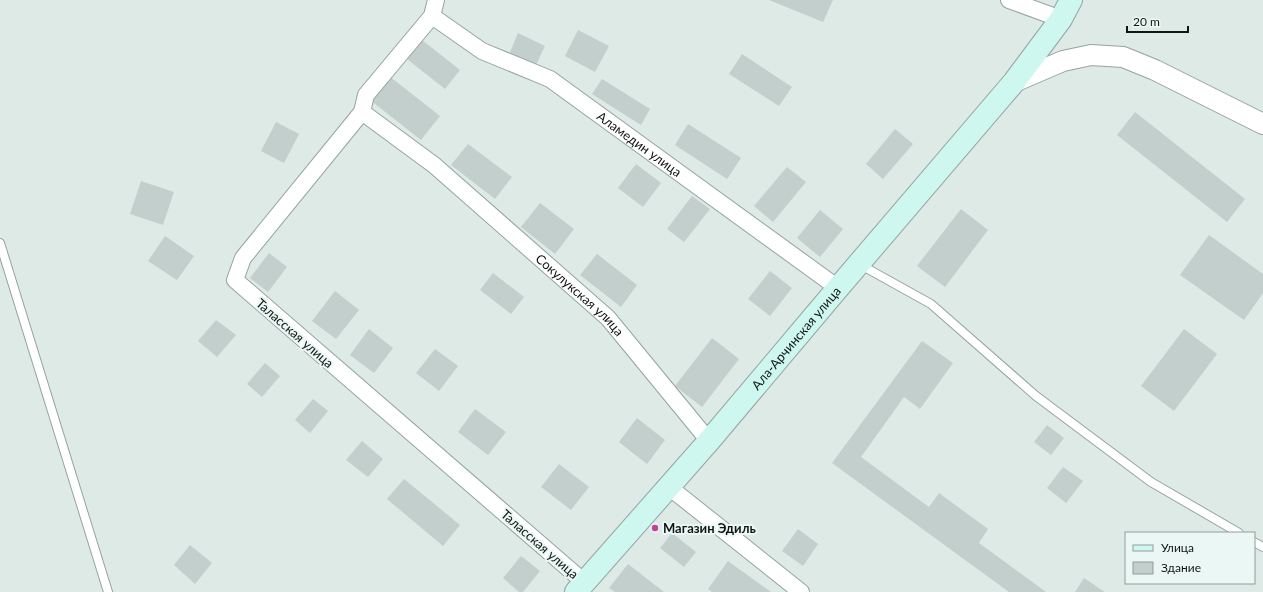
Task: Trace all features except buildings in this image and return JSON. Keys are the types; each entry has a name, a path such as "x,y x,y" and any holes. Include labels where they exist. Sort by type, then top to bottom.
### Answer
{"main road":[{"name":"Ала-Арчинская улица","path":"580,587 709,441 1014,82 1061,19 1071,0"}],"street":[{"path":"362,112 366,95 432,16 436,0"},
{"path":"1009,0 1061,19"},
{"name":"Аламедин улица","path":"432,16 482,51 550,79 838,288"},
{"path":"1014,82 1063,61 1091,55 1124,57 1155,70 1263,124"},
{"name":"Сокулукская улица","path":"362,112 434,165 608,318 709,441"},
{"name":"Таласская улица","path":"362,112 243,258 235,280 580,587"},
{"path":"669,486 801,592"}],"lane":[{"path":"0,242 108,592"},
{"path":"859,264 931,304 1036,396 1151,482 1237,532"}],"place":[{"name":"Магазин Эдиль","path":"655,528"}]}
